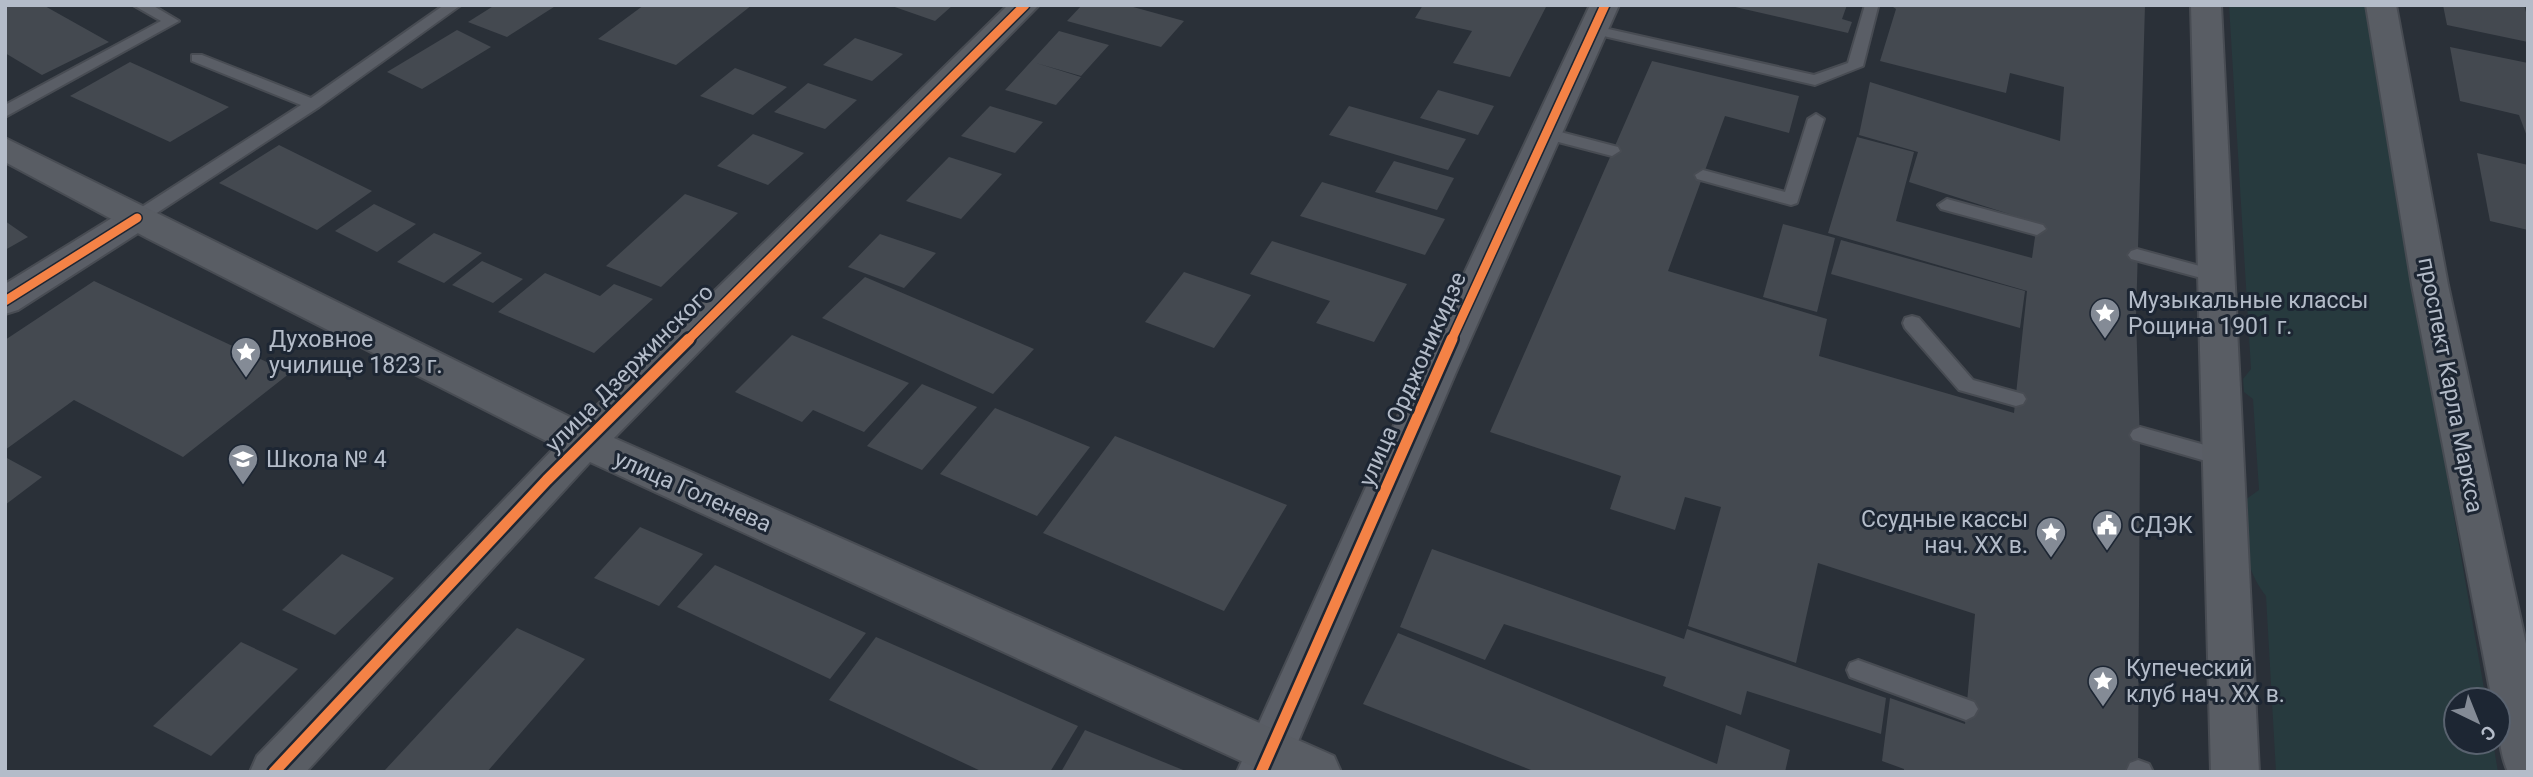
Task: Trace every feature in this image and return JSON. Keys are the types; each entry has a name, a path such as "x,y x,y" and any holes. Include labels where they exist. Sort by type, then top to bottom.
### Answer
{"main road":[{"name":"улица Дзержинского","path":"274,772 584,442 1025,5"},
{"path":"2206,5 2235,772"},
{"name":"проспект Карла Маркса","path":"2381,5 2430,285 2519,680 2528,764"},
{"name":"улица Голенева","path":"5,148 136,218 584,442 1267,759 1317,772"}],"street":[{"name":"улица Орджоникидзе","path":"1267,759 1437,372 1549,134 1600,17"},
{"path":"5,301 136,218"}],"lane":[{"path":"5,113 172,21 140,5"},
{"path":"136,218 313,104 454,5"},
{"path":"1600,17 1815,80 1854,66 1871,7"},
{"path":"197,58 313,104"},
{"path":"1703,176 1791,199 1816,119"},
{"path":"1549,134 1612,151"},
{"path":"1947,205 2037,229"},
{"path":"2137,255 2216,276"},
{"path":"1912,323 1966,385 2016,400"},
{"path":"2140,435 2223,458"},
{"path":"1858,670 1966,709"}],"green space":[{"path":"2229,5 2365,5 2484,686 2442,686 2442,756 2495,756 2498,772 2276,772 2266,596 2253,574 2244,538 2245,500 2259,490 2253,399 2244,392 2243,379 2251,369"}],"building":[{"path":"5,5 43,5 109,42 42,75 5,53"},
{"path":"495,5 557,5 507,37 468,22"},
{"path":"644,5 752,5 676,65 598,39"},
{"path":"889,5 953,5 935,21"},
{"path":"1082,5 1126,5 1184,21 1161,47 1067,21"},
{"path":"1423,5 1547,5 1510,77 1453,63 1472,31 1415,18"},
{"path":"1847,5 1842,19 1852,22 1848,33 1731,6"},
{"path":"1890,5 2145,5 2136,317 2140,443 2138,772 1904,772 1904,769 1882,761 1890,698 1965,724 1975,614 1818,563 1796,663 1688,626 1721,507 1685,497 1675,530 1610,509 1621,476 1490,432 1652,61 1799,96 1789,133 1725,116 1668,271 1827,319 1819,356 2014,413 2027,291 1828,233 1857,137 1914,152 1896,221 2032,258 2037,223 1909,182 1918,152 1859,135 1870,82 2060,141 2064,87 2010,73 2006,93 1880,61 1896,9"},
{"path":"2443,5 2524,5 2528,19 2528,42 2447,25"},
{"path":"457,30 491,47 422,89 387,72"},
{"path":"1059,31 1109,45 1081,76 1036,63 1081,77 1056,105 1005,90"},
{"path":"855,38 903,54 872,81 823,65"},
{"path":"2450,47 2528,63 2528,139 2519,115 2460,101"},
{"path":"130,62 229,107 170,142 70,96"},
{"path":"735,68 787,87 753,115 700,96"},
{"path":"808,83 857,100 825,129 774,112"},
{"path":"1438,90 1494,106 1478,135 1420,118"},
{"path":"990,106 1043,122 1015,153 961,136"},
{"path":"1349,106 1466,139 1448,170 1329,135"},
{"path":"753,134 804,153 768,185 717,166"},
{"path":"279,145 372,191 317,230 219,183"},
{"path":"2477,153 2528,165 2528,230 2490,221"},
{"path":"949,157 1002,174 961,219 906,201"},
{"path":"1394,161 1454,178 1437,210 1375,192"},
{"path":"1322,182 1445,219 1425,255 1300,216"},
{"path":"685,194 738,213 661,287 606,266"},
{"path":"374,204 416,224 377,252 335,231"},
{"path":"5,221 28,237 5,250"},
{"path":"1783,224 1835,238 1817,312 1763,297"},
{"path":"434,233 482,253 444,283 397,262"},
{"path":"880,234 936,253 904,288 848,267"},
{"path":"1841,240 2025,291 2020,328 1831,274"},
{"path":"1272,241 1407,284 1374,342 1316,323 1330,301 1250,274"},
{"path":"482,261 523,279 493,303 452,285"},
{"path":"1184,272 1251,295 1214,348 1145,322"},
{"path":"545,273 600,296 614,284 653,299 594,353 498,312"},
{"path":"865,277 1034,349 993,394 822,318"},
{"path":"94,281 290,373 183,457 74,400 5,450 5,340"},
{"path":"792,335 909,383 864,432 813,410 802,422 735,392"},
{"path":"922,384 977,407 922,470 867,446"},
{"path":"995,408 1090,447 1037,516 940,474"},
{"path":"1115,436 1287,505 1224,611 1043,533"},
{"path":"5,457 42,477 5,505"},
{"path":"640,527 703,554 659,606 594,578"},
{"path":"1432,549 1684,639 1687,629 1886,698 1881,734 1747,691 1741,715 1663,686 1666,677 1504,624 1485,660 1400,627"},
{"path":"342,554 394,578 335,635 282,610"},
{"path":"715,565 866,633 830,679 677,607"},
{"path":"517,628 585,659 487,772 385,770"},
{"path":"1398,633 1717,764 1726,725 1790,750 1785,772 1536,772 1363,704"},
{"path":"876,637 1078,726 1050,772 983,772 829,700"},
{"path":"241,642 298,669 211,756 153,726"},
{"path":"1085,730 1188,772 1061,772"}],"cycle path":[{"path":"274,772 547,480 1025,5"},
{"path":"1261,772 1437,372 1605,5"},
{"path":"5,301 137,218"}],"place":[{"name":"Музыкальные классы Рощина 1901 г.","path":"2105,340"},
{"name":"Духовное училище 1823 г.","path":"246,379"},
{"name":"Школа № 4","path":"243,486"},
{"name":"СДЭК","path":"2107,552"},
{"name":"Ссудные кассы нач. ХХ в.","path":"2051,559"},
{"name":"Купеческий клуб нач. ХХ в.","path":"2103,708"}]}
